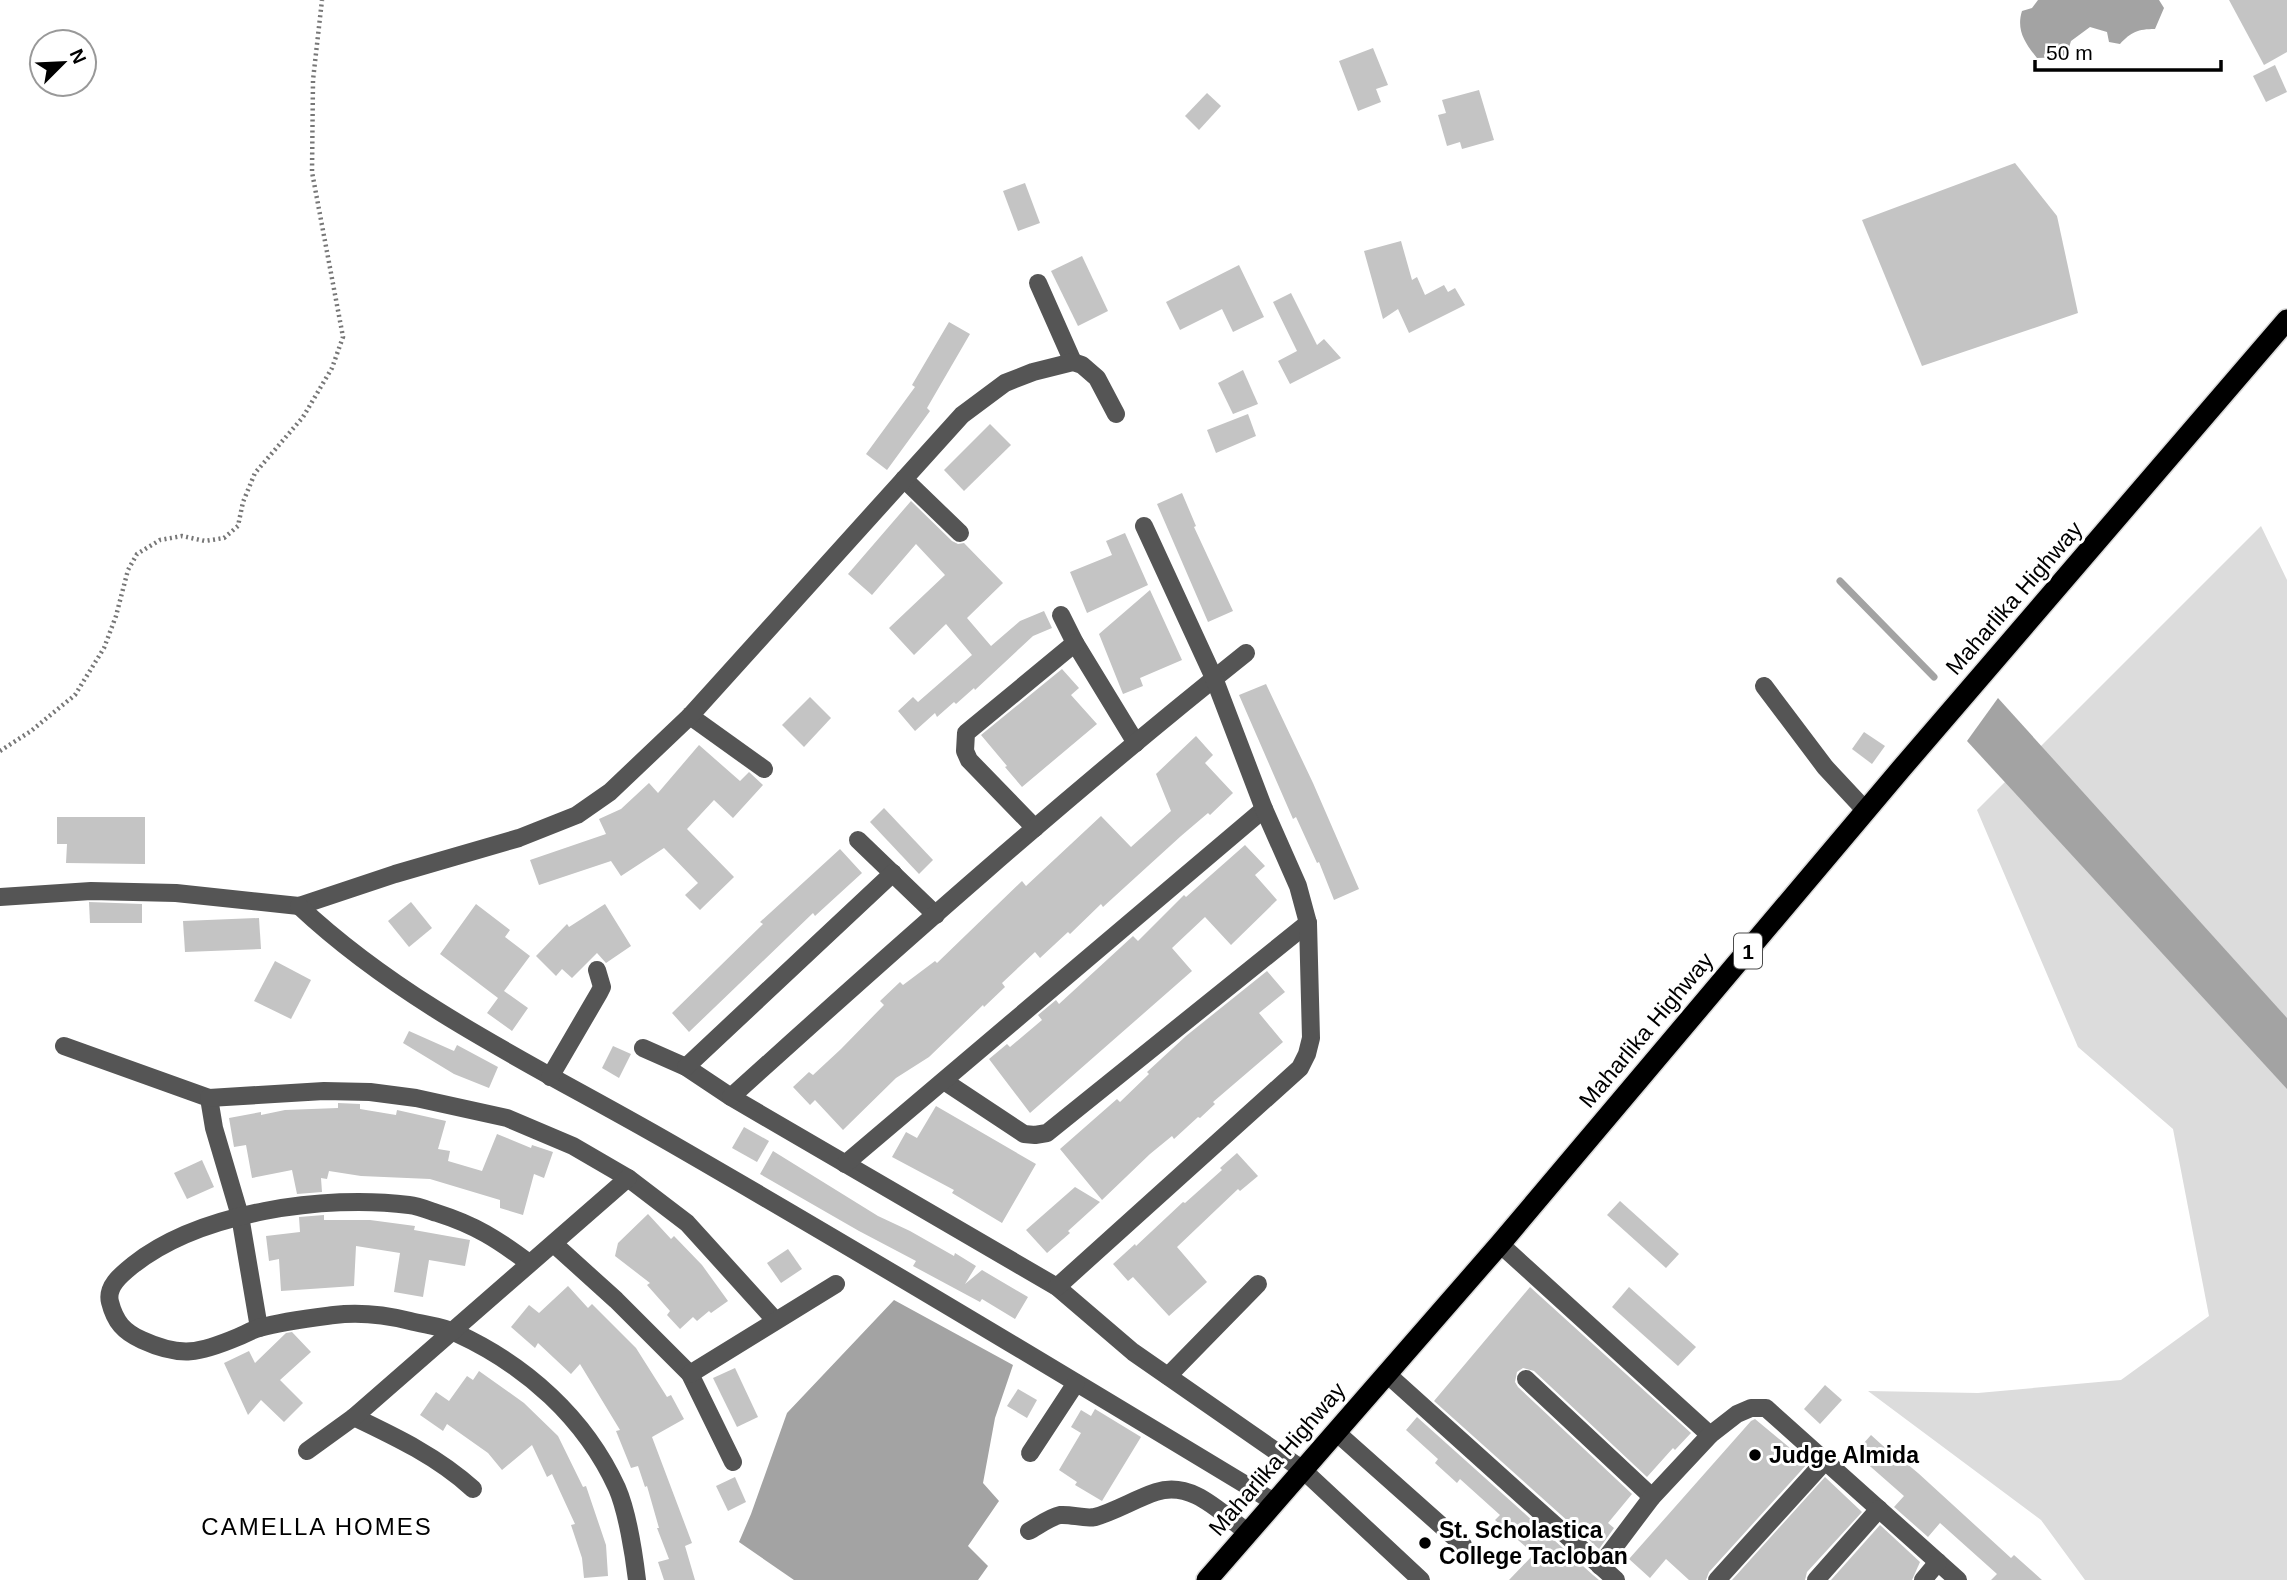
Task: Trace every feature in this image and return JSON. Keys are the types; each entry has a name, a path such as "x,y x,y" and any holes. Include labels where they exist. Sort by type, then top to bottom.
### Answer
{"highway":[{"name":"Maharlika Highway","path":"1207,1580 1500,1244 1866,811 2287,320"}],"street":[{"path":"1038,284 1073,362"},
{"path":"0,897 91,891 176,893 299,905 519,838 577,815 610,792 690,716 962,415 987,395 1005,383 1033,372 1073,362 1082,365 1097,377 1116,414"},
{"path":"904,479 960,533"},
{"path":"1057,1287 1300,1068 1311,1038 1308,923 1297,886 1264,809 1214,678 1144,526"},
{"path":"1061,615 1136,743"},
{"path":"1035,828 969,760 965,751 966,733 1075,643"},
{"path":"731,1097 1035,828 1246,653"},
{"path":"1764,686 1825,767 1866,811"},
{"path":"690,716 764,769"},
{"path":"845,1164 1264,809"},
{"path":"858,840 936,915"},
{"path":"686,1067 893,873"},
{"path":"299,905 332,936 391,979 506,1052 653,1132 865,1255 1274,1502"},
{"path":"944,1081 1024,1133 1047,1133 1308,923"},
{"path":"550,1077 602,987 597,970"},
{"path":"64,1046 209,1098 324,1091 370,1092 416,1098 507,1118 573,1146 628,1178 687,1223 775,1320"},
{"path":"643,1048 686,1067 731,1097 1057,1287 1133,1352 1303,1470 1421,1580"},
{"path":"209,1098 214,1128 240,1216 259,1328"},
{"path":"307,1451 354,1417 628,1178"},
{"path":"530,1262 491,1235 457,1220 411,1205 354,1203 295,1206 240,1216 190,1234 146,1255 117,1278 108,1298 116,1321 129,1334 159,1348 192,1353 259,1328 338,1314 389,1316 454,1331 512,1364 557,1401 590,1439 618,1491 637,1580"},
{"path":"554,1244 616,1300 690,1374 733,1462"},
{"path":"1500,1244 1710,1435"},
{"path":"690,1374 836,1284"},
{"path":"1168,1376 1258,1284"},
{"path":"1387,1374 1616,1580"},
{"path":"1526,1380 1652,1497"},
{"path":"1030,1453 1076,1382"},
{"path":"1600,1566 1652,1497 1710,1435 1737,1414 1751,1408 1766,1408 1958,1580"},
{"path":"354,1417 428,1455 473,1489"},
{"path":"1336,1432 1463,1545"},
{"path":"1717,1580 1826,1460"},
{"path":"1029,1531 1056,1516 1084,1519 1095,1517 1157,1492 1172,1489 1189,1491 1248,1532"},
{"path":"1816,1580 1880,1509"},
{"path":"1923,1580 1938,1562"}],"path":[{"path":"0,751 31,732 75,695 104,648 128,570 137,554 160,540 182,536 205,541 224,538 238,526 243,502 255,473 303,417 332,368 343,337 312,172 313,80 322,0"}],"shaded area":[{"path":"2038,0 2159,0 2164,8 2155,29 2135,32 2120,44 2109,42 2107,32 2090,27 2071,41 2066,57 2037,58 2025,42 2020,18 2022,11 2032,8"},
{"path":"2261,526 2287,580 2287,1580 2085,1580 2041,1520 1868,1391 1978,1393 2121,1380 2209,1316 2173,1129 2078,1047 1977,810"},
{"path":"1998,698 2287,1018 2287,1089 1967,741"},
{"path":"894,1300 1013,1365 995,1418 983,1483 999,1501 968,1546 988,1566 978,1580 794,1580 739,1542 787,1413"}],"building":[{"path":"2229,0 2287,0 2287,52 2264,65"},
{"path":"1373,48 1388,85 1376,89 1381,102 1358,111 1339,61"},
{"path":"2275,65 2287,92 2266,102 2253,76"},
{"path":"1479,90 1494,140 1462,149 1460,142 1447,146 1438,115 1446,113 1442,100"},
{"path":"1207,93 1221,106 1199,130 1185,116"},
{"path":"2015,163 2057,216 2078,313 1922,366 1862,220"},
{"path":"1025,183 1040,223 1018,231 1003,191"},
{"path":"1401,241 1412,280 1417,277 1425,295 1444,285 1448,292 1455,288 1465,305 1409,333 1398,309 1383,319 1364,251"},
{"path":"1082,256 1108,311 1078,326 1051,271"},
{"path":"1239,265 1264,317 1233,332 1222,309 1180,330 1166,302"},
{"path":"1291,293 1317,345 1324,339 1341,358 1290,384 1278,361 1297,351 1273,302"},
{"path":"949,322 970,334 927,408 930,411 887,470 866,454 915,387 912,385"},
{"path":"1243,370 1258,404 1233,414 1218,383"},
{"path":"1248,414 1256,436 1216,453 1207,430"},
{"path":"990,424 1011,445 964,491 944,470"},
{"path":"1182,493 1196,526 1194,527 1233,611 1208,622 1157,504"},
{"path":"911,501 952,541 964,543 1003,583 967,618 991,646 1020,621 1044,611 1052,628 1033,636 975,690 974,688 956,704 954,702 937,717 935,713 915,731 898,711 913,697 918,702 972,655 946,624 914,655 889,628 945,575 916,544 872,595 848,574"},
{"path":"1125,533 1148,585 1087,613 1070,572 1112,555 1106,541"},
{"path":"1150,590 1182,660 1140,678 1143,686 1123,694 1099,634"},
{"path":"1062,669 1079,688 1071,695 1097,724 1022,787 981,735"},
{"path":"1266,684 1359,889 1334,900 1319,862 1317,863 1296,817 1293,819 1239,695"},
{"path":"810,697 831,718 804,747 782,725"},
{"path":"1864,732 1885,746 1872,764 1852,749"},
{"path":"1196,736 1213,755 1205,763 1233,793 1210,815 1208,813 1103,907 1101,904 1040,958 1035,952 1002,983 1005,987 984,1007 983,1005 929,1057 896,1078 843,1130 815,1100 810,1105 793,1087 809,1072 813,1075 841,1049 884,1005 880,1001 900,982 903,985 935,961 937,963 1022,881 1026,886 1101,816 1131,847 1171,811 1156,774"},
{"path":"699,745 740,781 749,772 763,785 733,818 714,800 687,829 734,877 700,910 685,895 698,883 664,848 621,876 611,861 539,885 530,860 606,834 599,819 621,809 649,783 658,793"},
{"path":"884,808 933,860 919,874 870,822"},
{"path":"57,817 145,817 145,864 66,863 67,844 57,844"},
{"path":"1245,845 1265,866 1255,875 1277,900 1231,945 1205,917 1172,948 1192,971 1030,1113 989,1059 1007,1044 1010,1047 1042,1020 1038,1015 1056,1000 1059,1004 1133,936 1138,941 1184,895 1186,897"},
{"path":"840,849 862,873 815,916 813,913 689,1032 672,1013 763,924 760,922"},
{"path":"89,902 142,904 142,923 90,923"},
{"path":"411,902 432,928 409,947 388,921"},
{"path":"476,904 510,930 505,937 530,956 504,991 528,1008 512,1031 487,1013 498,998 440,954"},
{"path":"605,904 631,946 606,963 597,953 572,978 562,969 556,976 536,956 567,924 569,927"},
{"path":"259,918 261,949 185,952 183,921"},
{"path":"275,961 311,980 291,1019 254,1001"},
{"path":"1267,971 1285,992 1259,1013 1283,1042 1213,1102 1215,1104 1200,1118 1150,1154 1102,1200 1060,1149 1117,1099 1120,1102 1149,1074 1147,1072 1186,1036"},
{"path":"409,1031 454,1051 457,1045 498,1067 489,1088 454,1074 403,1043"},
{"path":"613,1046 631,1054 619,1078 602,1068"},
{"path":"338,1103 360,1104 360,1109 396,1115 397,1110 446,1121 438,1149 450,1151 448,1161 482,1171 497,1134 531,1148 532,1145 553,1152 544,1178 534,1174 523,1215 500,1208 500,1200 430,1179 361,1176 329,1171 327,1179 321,1178 322,1192 297,1194 292,1170 252,1178 246,1145 234,1147 229,1118 261,1112 261,1115 285,1110 338,1108"},
{"path":"936,1106 1036,1164 1002,1223 952,1193 954,1190 892,1157 906,1132 917,1138"},
{"path":"744,1127 769,1141 757,1162 732,1148"},
{"path":"773,1151 878,1216 976,1266 965,1284 982,1270 1028,1297 1015,1319 982,1299 980,1302 913,1266 916,1261 760,1174"},
{"path":"1237,1153 1258,1176 1240,1191 1238,1189 1177,1247 1207,1282 1169,1316 1133,1277 1128,1281 1113,1264 1222,1170 1220,1168"},
{"path":"202,1160 214,1187 187,1199 174,1173"},
{"path":"1075,1187 1100,1202 1047,1253 1026,1230"},
{"path":"1620,1201 1679,1254 1666,1268 1607,1215"},
{"path":"648,1214 671,1239 674,1236 702,1265 728,1301 697,1321 693,1317 680,1329 667,1315 670,1311 647,1285 650,1283 615,1256 618,1243"},
{"path":"324,1215 324,1220 370,1220 415,1226 414,1230 470,1240 465,1266 429,1260 423,1297 394,1292 400,1253 356,1246 354,1286 281,1291 279,1259 269,1261 266,1236 300,1232 299,1217"},
{"path":"788,1249 802,1269 781,1283 767,1263"},
{"path":"568,1286 588,1308 592,1304 636,1348 667,1397 671,1395 684,1419 652,1437 692,1543 685,1546 695,1580 664,1580 658,1562 669,1559 657,1528 647,1486 645,1487 638,1466 631,1468 616,1431 620,1430 580,1364 571,1374 538,1343 535,1348 511,1327 529,1305 539,1313"},
{"path":"1530,1287 1691,1433 1675,1450 1673,1448 1647,1477 1534,1371 1523,1368 1517,1372 1515,1382 1518,1387 1632,1494 1608,1523 1614,1528 1599,1549 1434,1401"},
{"path":"1629,1287 1696,1347 1678,1366 1612,1307"},
{"path":"292,1332 311,1352 280,1380 303,1403 284,1422 261,1400 248,1415 224,1363 249,1351 255,1363 286,1333"},
{"path":"735,1368 758,1417 737,1427 713,1378"},
{"path":"479,1371 524,1403 558,1436 583,1487 586,1486 606,1545 608,1576 584,1578 582,1558 571,1525 575,1524 552,1474 547,1477 532,1445 502,1470 488,1453 447,1424 443,1431 420,1415 436,1392 449,1401 467,1376 473,1380"},
{"path":"1825,1385 1842,1400 1820,1424 1804,1409"},
{"path":"1018,1389 1037,1400 1027,1418 1007,1406"},
{"path":"1095,1409 1141,1437 1102,1501 1075,1485 1077,1482 1059,1470 1081,1433 1071,1427 1081,1410 1091,1416"},
{"path":"1417,1417 1599,1580 1509,1580 1534,1554 1495,1520 1500,1515 1460,1479 1457,1483 1435,1463 1438,1459 1406,1430"},
{"path":"1755,1419 1808,1463 1709,1572 1706,1580 1689,1580 1666,1559 1650,1578 1629,1559"},
{"path":"1871,1435 1918,1473 2011,1558 2014,1555 2042,1580 1991,1580 1997,1574 1940,1523 1928,1537 1894,1507 1904,1496 1855,1453"},
{"path":"735,1477 746,1502 728,1511 716,1486"},
{"path":"1825,1477 1862,1512 1807,1572 1805,1580 1732,1580"},
{"path":"1880,1525 1920,1562 1912,1580 1831,1580"}],"waterway":[{"path":"1840,581 1934,677"}],"place":[{"name":"Judge Almida","path":"1755,1455"},
{"name":"St. Scholastica College Tacloban","path":"1425,1543"}],"district":[{"name":"CAMELLA HOMES","path":"317,1526"}]}
